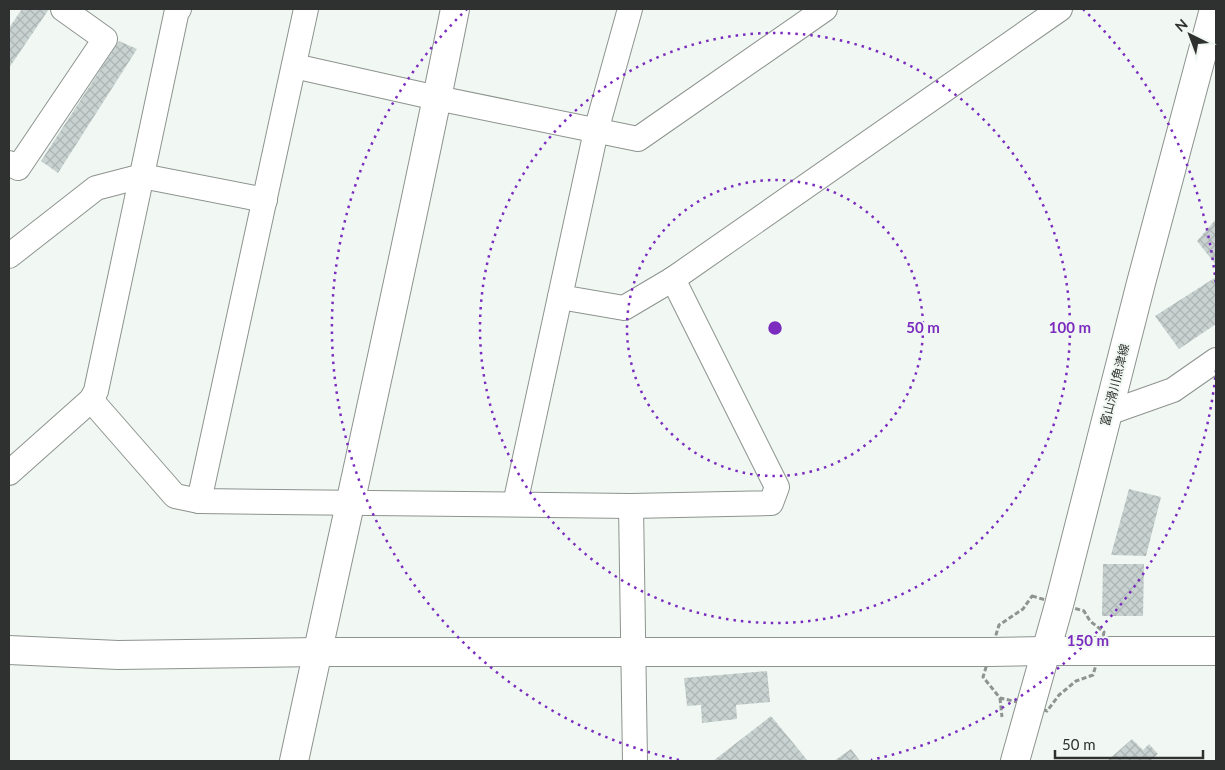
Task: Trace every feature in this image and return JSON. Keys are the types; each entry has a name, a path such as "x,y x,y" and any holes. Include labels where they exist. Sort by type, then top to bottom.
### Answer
{"street":[{"path":"9,163 18,168 105,39 63,9"},
{"path":"9,473 92,400 96,391 177,10 179,9"},
{"path":"199,501 306,9"},
{"path":"294,761 351,503 455,9"},
{"path":"515,504 596,131 630,9"},
{"path":"294,66 437,98 638,139 825,9"},
{"path":"560,297 624,308 673,279 1029,17 1060,9"},
{"name":"富山滑川魚津線","path":"1015,761 1046,651 1214,9"},
{"path":"9,256 96,188 142,176 265,200"},
{"path":"92,400 175,496 199,501 632,506 771,503 777,487 673,279"},
{"path":"1108,413 1172,390 1216,360"},
{"path":"632,506 635,761"},
{"path":"9,650 118,655 318,652 1216,651"}],"building":[{"path":"22,9 49,9 9,68 9,28"},
{"path":"119,41 137,49 58,173 41,161"},
{"path":"1216,219 1216,265 1197,241"},
{"path":"1216,277 1216,324 1179,349 1155,316"},
{"path":"1129,489 1161,497 1146,556 1111,555"},
{"path":"1103,564 1144,564 1143,616 1102,616"},
{"path":"767,671 770,702 736,705 737,719 702,723 701,705 687,706 684,678"},
{"path":"771,716 808,761 713,761"},
{"path":"1132,739 1143,750 1149,744 1158,754 1152,761 1107,761"},
{"path":"851,749 860,761 834,761"}]}
